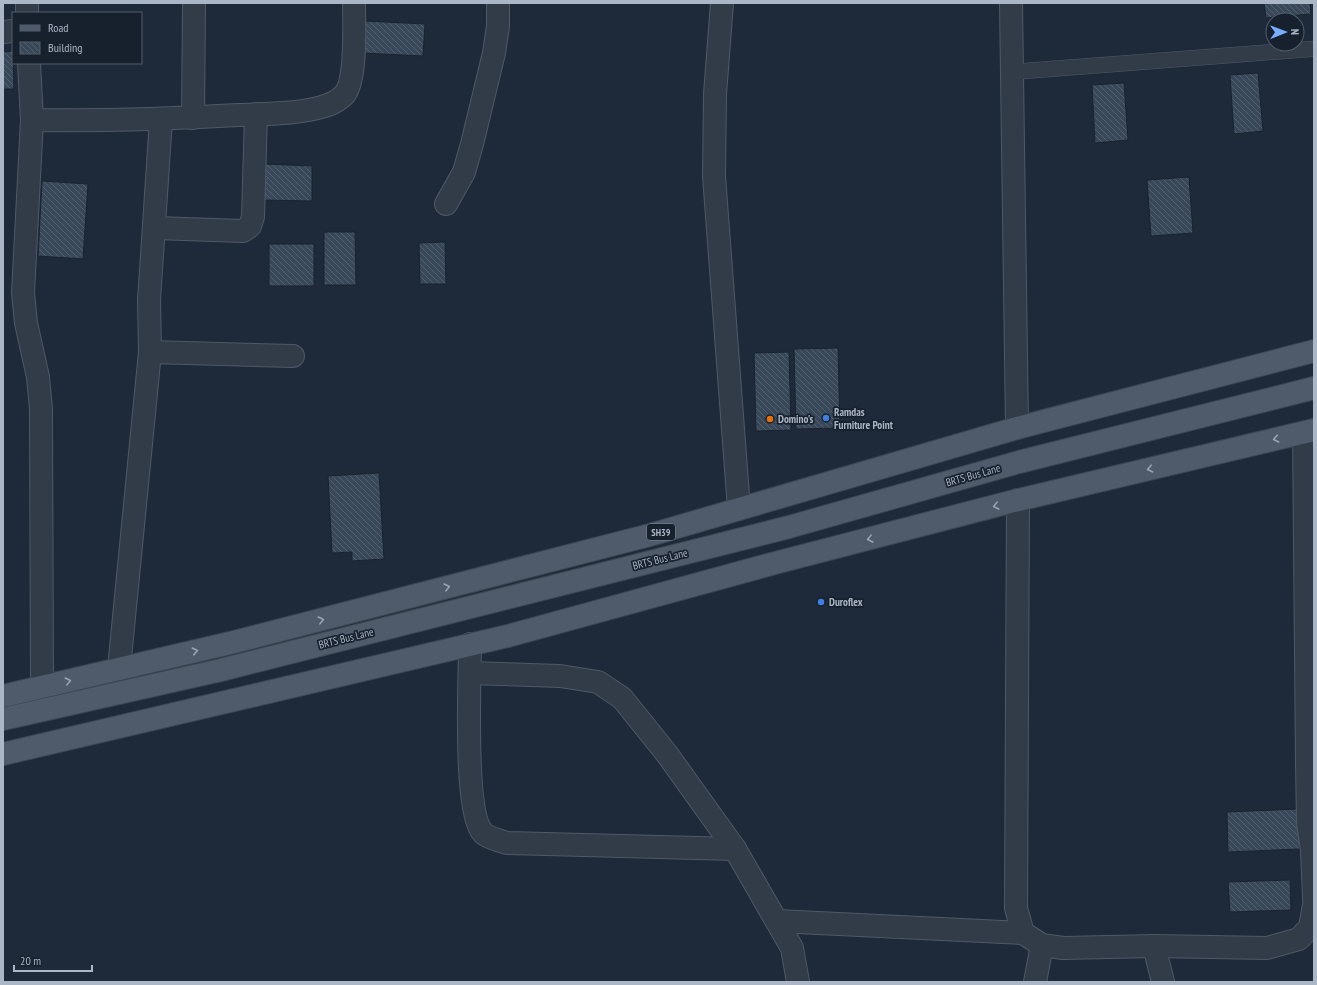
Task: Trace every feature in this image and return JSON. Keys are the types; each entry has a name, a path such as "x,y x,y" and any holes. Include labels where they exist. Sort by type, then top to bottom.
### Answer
{"main road":[{"name":"SH39","path":"3,696 230,643 650,535 1017,428 1314,351"},
{"name":"BRTS Bus Lane","path":"3,719 229,668 789,527 1019,462 1314,388"},
{"path":"3,754 470,644 1018,500 1309,431"}],"street":[{"path":"193,118 194,3"},
{"path":"32,120 98,121 193,118 303,110 329,105 344,95 351,75 354,54 354,3"},
{"path":"446,204 464,172 472,144 494,53 498,26 498,3"},
{"path":"722,3 715,94 714,176 739,509"},
{"path":"1011,3 1017,428"},
{"path":"29,64 32,120 23,293 26,323 38,377 41,409 42,687"},
{"path":"154,228 243,231 250,226 253,217 256,114"},
{"path":"119,668 150,352 149,300 161,119"},
{"path":"150,352 292,356"},
{"path":"1309,431 1310,763 1308,823 1313,850 1314,898"},
{"path":"1018,500 1016,908 1023,934"},
{"path":"470,644 469,758 476,818 484,833 507,843 735,849"},
{"path":"470,673 560,676 598,682 622,698 667,754 735,849 792,948 798,982"},
{"path":"777,921 1023,934 1042,945 1063,948 1154,946 1267,948 1299,939 1310,927 1314,905"},
{"path":"1035,982 1042,945"},
{"path":"1154,946 1162,982"}],"lane":[{"path":"1011,72 1311,49"}],"building":[{"path":"1264,3 1310,3 1311,14 1305,15 1305,12 1265,12"},
{"path":"364,21 425,24 423,56 362,53"},
{"path":"12,51 14,89 3,89 3,52"},
{"path":"1258,73 1263,131 1234,134 1230,75"},
{"path":"1124,83 1128,140 1095,143 1092,85"},
{"path":"264,164 312,166 312,201 263,200"},
{"path":"1189,177 1193,233 1151,236 1147,180"},
{"path":"42,181 88,184 83,259 38,256"},
{"path":"324,232 355,232 356,285 324,285"},
{"path":"445,242 446,284 420,284 419,243"},
{"path":"269,244 314,244 314,286 269,286"},
{"path":"838,348 840,428 796,429 794,349"},
{"path":"789,352 791,430 756,431 754,353"},
{"path":"379,473 384,559 352,561 352,552 332,553 328,476"},
{"path":"1298,809 1300,849 1228,852 1227,812"},
{"path":"1290,880 1291,910 1230,912 1228,882"}],"place":[{"name":"Ramdas Furniture Point","path":"826,418"},
{"name":"Domino's","path":"770,419"},
{"name":"Duroflex","path":"821,602"}]}
